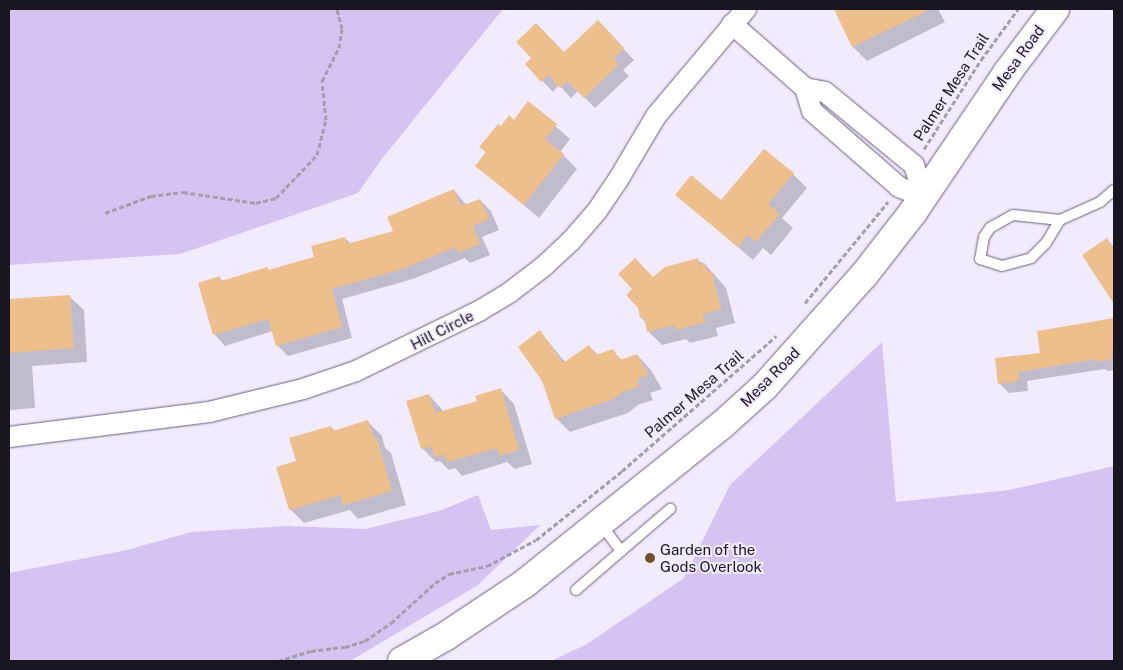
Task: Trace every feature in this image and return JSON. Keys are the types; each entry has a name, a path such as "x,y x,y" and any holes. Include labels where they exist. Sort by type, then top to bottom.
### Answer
{"main road":[{"name":"Mesa Road","path":"402,661 487,610 524,584 722,425 765,386 864,275 924,197 1007,73 1055,9"}],"street":[{"name":"Hill Circle","path":"9,437 209,412 303,389 356,371 478,311 522,282 571,241 597,211 656,116 746,9"},
{"path":"732,24 805,88 825,92 914,165 924,197"},
{"path":"805,88 812,110 899,187 924,197"},
{"path":"852,146 868,127"}],"lane":[{"path":"1060,220 1046,243 1031,258 1002,266 980,259 984,237 990,228 1013,215 1060,220 1100,202 1114,190"},
{"path":"576,590 670,509"},
{"path":"600,523 621,551"}],"path":[{"path":"105,213 151,196 183,192 256,203 276,198 317,155 326,120 322,81 339,48 342,29 337,9"},
{"name":"Palmer Mesa Trail","path":"914,165 986,52 1018,9"},
{"path":"804,305 899,187"},
{"name":"Palmer Mesa Trail","path":"278,661 311,651 345,647 365,641 391,622 435,583 449,574 487,566 536,540 699,406 780,332"}],"shaded area":[{"path":"9,9 503,9 381,160 358,193 180,254 9,265"},
{"path":"882,342 896,502 1009,490 1114,466 1114,661 551,661 587,644 684,578 730,485"},
{"path":"478,495 491,530 540,525 478,585 350,661 9,661 9,573 127,550 191,532 286,526 365,529 439,511"}],"building":[{"path":"834,9 931,9 852,47"},
{"path":"598,20 624,48 614,59 619,64 584,98 567,81 560,88 548,75 541,82 525,64 531,58 516,42 536,23 564,52"},
{"path":"528,101 557,124 545,139 564,154 524,205 475,166 486,152 479,147 498,124 501,126 509,115 514,120"},
{"path":"764,149 794,173 768,204 780,214 756,242 748,235 738,247 675,195 691,175 721,200"},
{"path":"454,189 461,206 480,199 489,219 473,226 480,244 458,253 456,247 402,269 332,289 342,327 276,346 268,319 213,335 198,283 220,276 221,281 268,267 268,270 314,257 311,246 345,237 347,244 393,231 387,217"},
{"path":"1107,238 1114,249 1114,304 1082,255"},
{"path":"635,258 653,277 665,267 698,258 699,265 705,263 708,273 712,272 721,309 703,314 705,322 675,330 674,325 647,332 644,317 640,318 638,308 626,295 632,289 618,274"},
{"path":"70,295 74,348 9,353 9,299"},
{"path":"1114,318 1112,359 1096,362 1096,359 1018,372 1019,381 998,384 995,358 1040,353 1037,331"},
{"path":"540,330 563,363 589,345 596,355 613,349 620,360 637,354 648,375 637,379 639,386 623,392 613,399 555,419 542,381 518,347"},
{"path":"501,388 519,450 499,456 497,448 447,462 444,454 434,457 431,446 421,449 406,401 429,394 435,413 477,401 475,396"},
{"path":"368,420 374,439 377,438 392,491 343,505 340,495 289,510 276,467 296,461 289,438 331,426 333,431"}],"place":[{"name":"Garden of the Gods Overlook","path":"650,558"}]}
